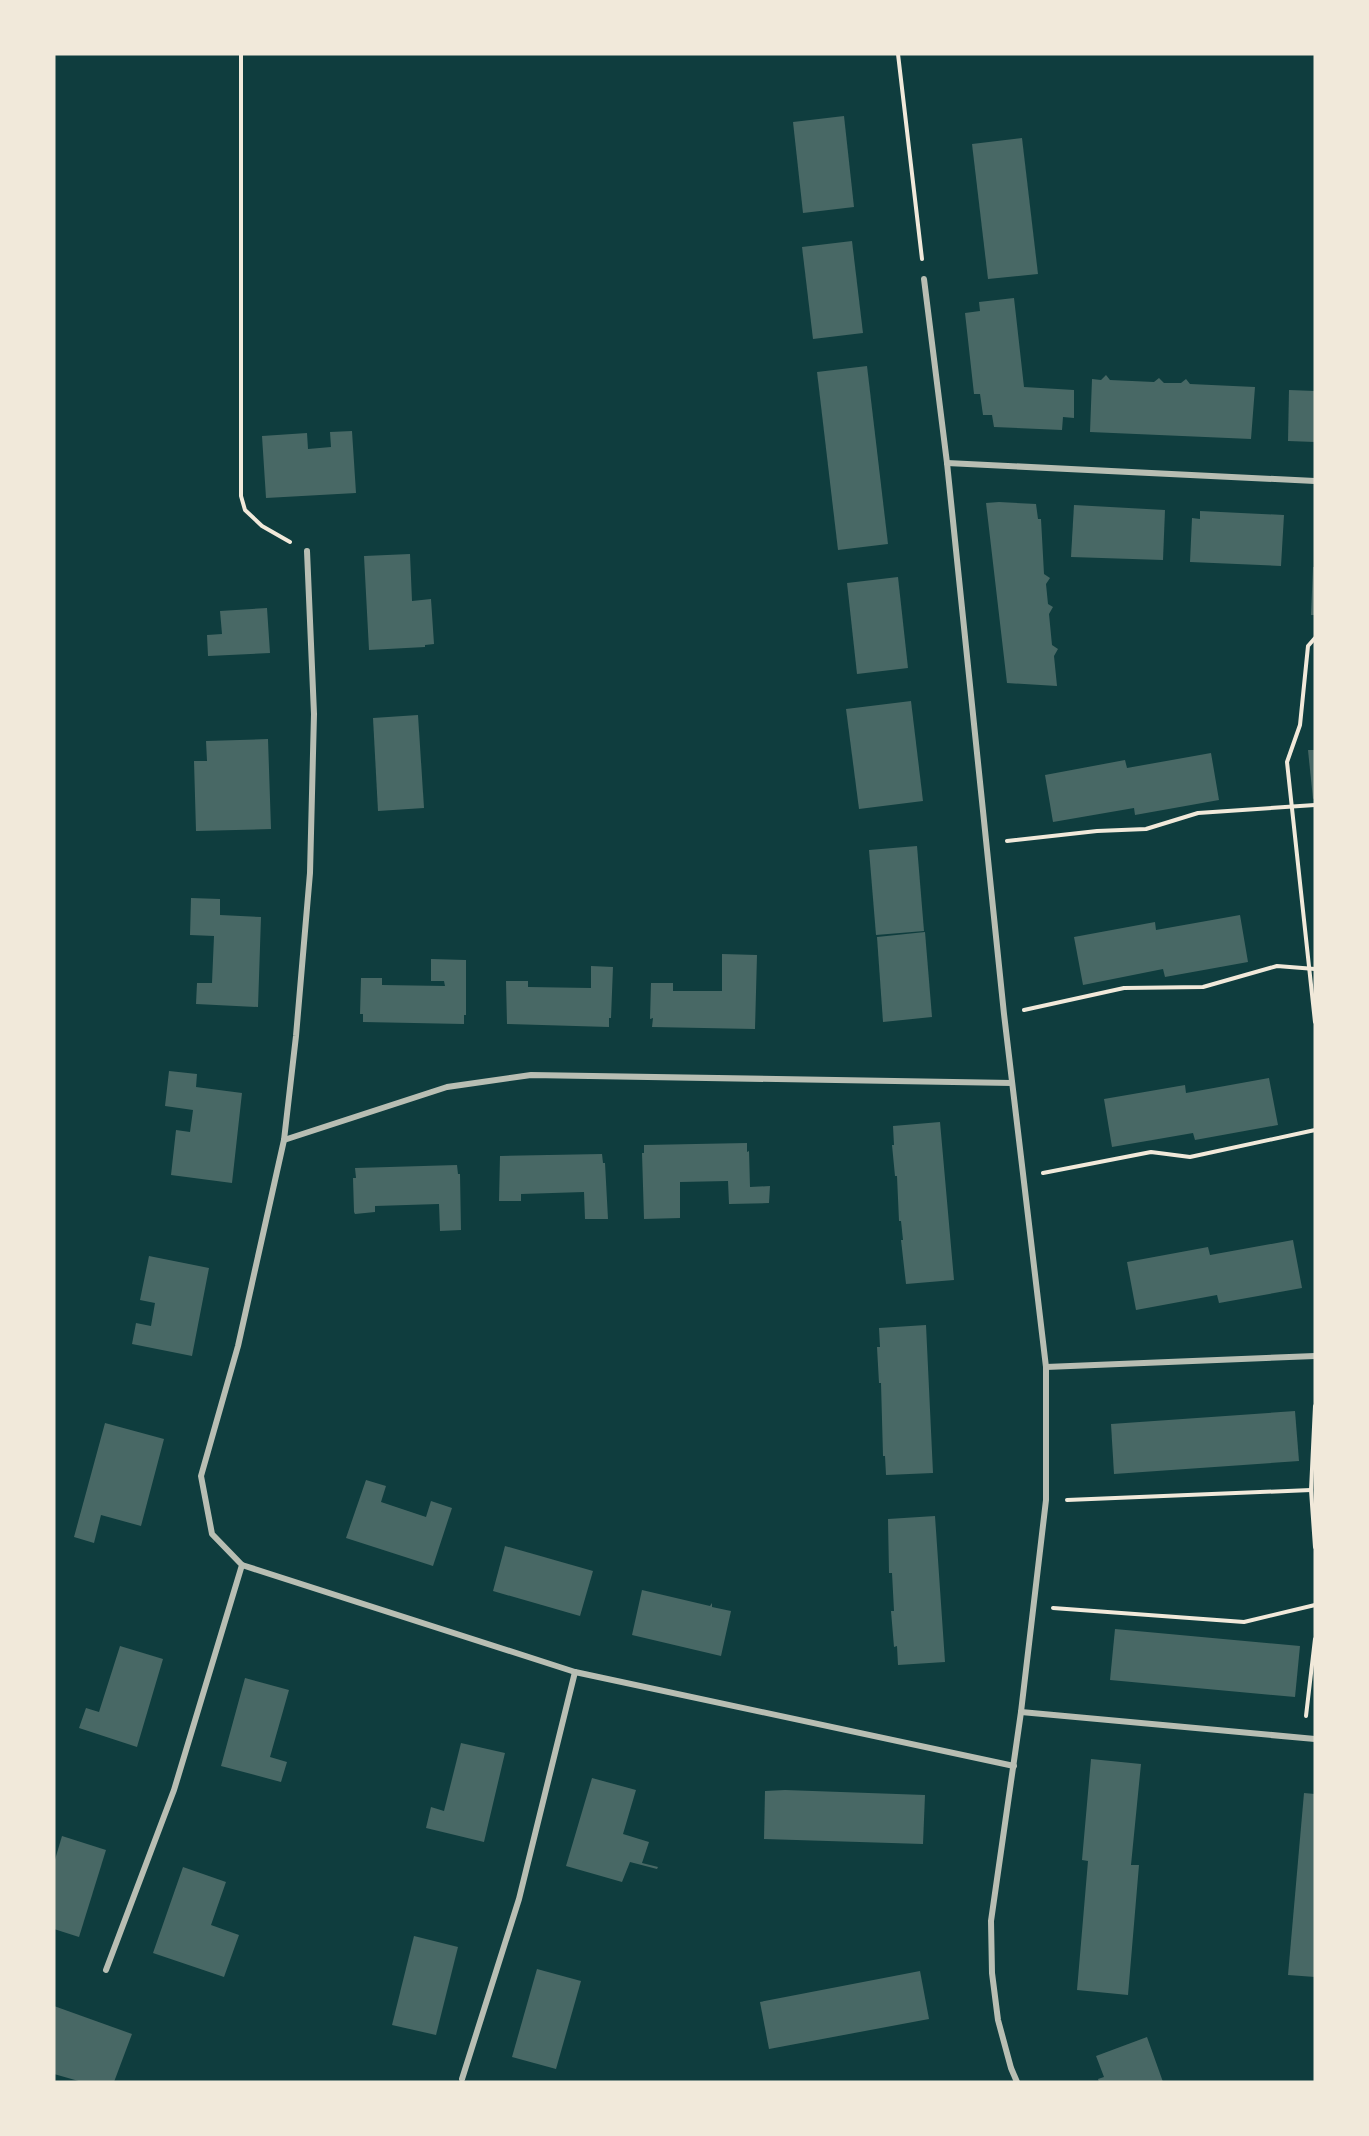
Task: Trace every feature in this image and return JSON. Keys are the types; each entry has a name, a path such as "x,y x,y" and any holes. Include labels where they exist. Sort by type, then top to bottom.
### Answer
{"street":[{"path":"924,279 947,463 1004,1014 1046,1366 1046,1500 1014,1766 991,1921 992,1972 998,2020 1017,2082"},
{"path":"947,463 1315,481"},
{"path":"307,551 314,714 310,873 296,1036 284,1140 238,1346 201,1476 212,1534 242,1565 575,1672 1014,1766"},
{"path":"284,1140 447,1087 531,1076 1012,1083"},
{"path":"1046,1366 1315,1356"},
{"path":"106,1970 174,1790 242,1565"},
{"path":"462,2079 519,1899 575,1672"},
{"path":"1021,1712 1315,1739"}],"path":[{"path":"241,54 241,496 245,510 262,526 307,551"},
{"path":"898,54 924,279"},
{"path":"1315,638 1308,646 1300,725 1287,762 1315,1022"},
{"path":"987,844 1097,831 1146,829 1198,813 1315,804"},
{"path":"1004,1014 1124,988 1203,987 1277,966 1315,969"},
{"path":"1024,1176 1150,1152 1190,1157 1315,1130"},
{"path":"1315,1406 1311,1490 1315,1547"},
{"path":"1046,1500 1311,1490"},
{"path":"1034,1606 1244,1622 1315,1605"},
{"path":"1303,1738 1315,1639"}],"building":[{"path":"844,116 854,207 803,213 793,122"},
{"path":"1022,138 1038,274 988,279 972,144"},
{"path":"852,241 863,333 813,339 802,247"},
{"path":"1014,298 1024,387 1074,390 1074,418 1063,417 1062,430 994,427 992,415 983,415 980,394 974,394 965,313 980,311 979,302"},
{"path":"867,366 888,544 838,550 817,372"},
{"path":"1106,375 1110,380 1154,382 1159,378 1164,383 1181,383 1186,379 1190,384 1255,387 1251,439 1090,432 1092,379 1101,380"},
{"path":"1289,390 1315,391 1315,442 1288,441"},
{"path":"352,431 356,493 266,498 262,436 307,433 308,449 331,447 330,432"},
{"path":"986,503 1036,504 1038,519 1041,519 1044,574 1050,578 1046,584 1048,604 1053,607 1049,614 1052,645 1058,649 1054,656 1057,686 1007,683"},
{"path":"1074,505 1165,510 1163,560 1071,557"},
{"path":"1200,511 1284,515 1281,566 1190,562 1192,518 1200,519"},
{"path":"410,554 412,601 431,599 434,644 425,645 425,647 369,650 364,556"},
{"path":"1313,567 1315,567 1315,615 1311,615"},
{"path":"898,577 908,668 857,674 847,583"},
{"path":"267,608 270,653 208,656 207,635 222,634 220,611"},
{"path":"911,701 923,801 859,809 846,709"},
{"path":"418,715 424,808 378,811 373,718"},
{"path":"268,739 271,829 196,831 194,761 207,761 206,741"},
{"path":"1308,750 1315,750 1315,798 1313,799"},
{"path":"1211,753 1219,800 1135,815 1134,808 1053,822 1045,775 1125,760 1127,768"},
{"path":"917,846 924,931 876,935 869,850"},
{"path":"191,898 220,899 220,915 261,917 258,1007 196,1004 197,983 212,983 214,936 190,935"},
{"path":"1240,915 1248,962 1165,977 1163,969 1083,985 1074,937 1155,922 1156,930"},
{"path":"925,932 932,1017 883,1022 877,937"},
{"path":"722,954 757,955 755,1029 652,1027 653,1018 650,1019 651,983 673,983 673,991 722,991"},
{"path":"431,959 466,960 464,1024 363,1022 363,1014 360,1014 361,978 382,978 382,985 445,986 444,981 431,981"},
{"path":"591,966 613,967 609,1027 507,1024 506,981 528,981 528,987 591,988"},
{"path":"169,1071 197,1074 196,1087 242,1093 232,1183 171,1175 176,1130 190,1132 193,1110 165,1106"},
{"path":"1269,1078 1278,1125 1195,1140 1193,1133 1112,1147 1104,1099 1185,1085 1186,1093"},
{"path":"940,1122 954,1280 906,1284 897,1176 895,1176 892,1145 894,1145 893,1126"},
{"path":"747,1143 750,1187 770,1186 769,1203 729,1204 728,1181 680,1182 680,1218 644,1219 642,1153 644,1153 644,1145"},
{"path":"602,1154 603,1163 605,1163 608,1219 585,1219 584,1192 521,1194 521,1201 499,1201 500,1156"},
{"path":"457,1165 458,1174 460,1174 461,1230 440,1231 439,1204 375,1206 375,1212 355,1214 354,1212 355,1168"},
{"path":"1293,1240 1302,1288 1219,1303 1217,1295 1136,1310 1127,1262 1208,1247 1210,1255"},
{"path":"149,1256 209,1268 192,1356 132,1344 136,1323 151,1326 155,1303 140,1300"},
{"path":"926,1325 933,1473 886,1475 877,1347 880,1347 879,1328"},
{"path":"1295,1411 1299,1461 1114,1474 1111,1424"},
{"path":"105,1423 164,1439 141,1526 101,1515 94,1543 74,1537"},
{"path":"366,1480 386,1486 381,1502 426,1517 431,1501 452,1508 433,1566 346,1538"},
{"path":"935,1516 945,1662 898,1665 891,1611 894,1611 892,1573 889,1573 888,1519"},
{"path":"505,1546 593,1571 580,1616 493,1591"},
{"path":"642,1590 710,1606 712,1603 712,1607 731,1611 721,1656 632,1635"},
{"path":"1115,1629 1300,1646 1295,1697 1110,1680"},
{"path":"120,1646 163,1659 137,1747 79,1728 86,1708 99,1712"},
{"path":"245,1678 289,1690 270,1757 287,1762 281,1782 221,1766"},
{"path":"461,1743 505,1753 484,1842 426,1828 431,1807 444,1811"},
{"path":"1091,1759 1141,1764 1131,1865 1139,1865 1128,1995 1077,1990 1088,1861 1082,1860"},
{"path":"592,1778 636,1790 623,1834 649,1842 642,1863 658,1867 657,1869 630,1862 622,1882 566,1866"},
{"path":"765,1791 925,1795 923,1844 764,1839"},
{"path":"1304,1793 1315,1794 1315,1977 1288,1975"},
{"path":"62,1836 106,1850 79,1937 54,1929 54,1863"},
{"path":"183,1867 226,1882 211,1925 239,1935 224,1977 153,1953"},
{"path":"414,1936 458,1947 436,2035 392,2025"},
{"path":"537,1969 581,1981 556,2069 512,2057"},
{"path":"920,1971 929,2019 769,2049 760,2002"},
{"path":"54,2006 132,2034 114,2082 82,2082 54,2074"},
{"path":"1147,2037 1163,2082 1099,2082 1098,2079 1104,2077 1096,2056"}]}
